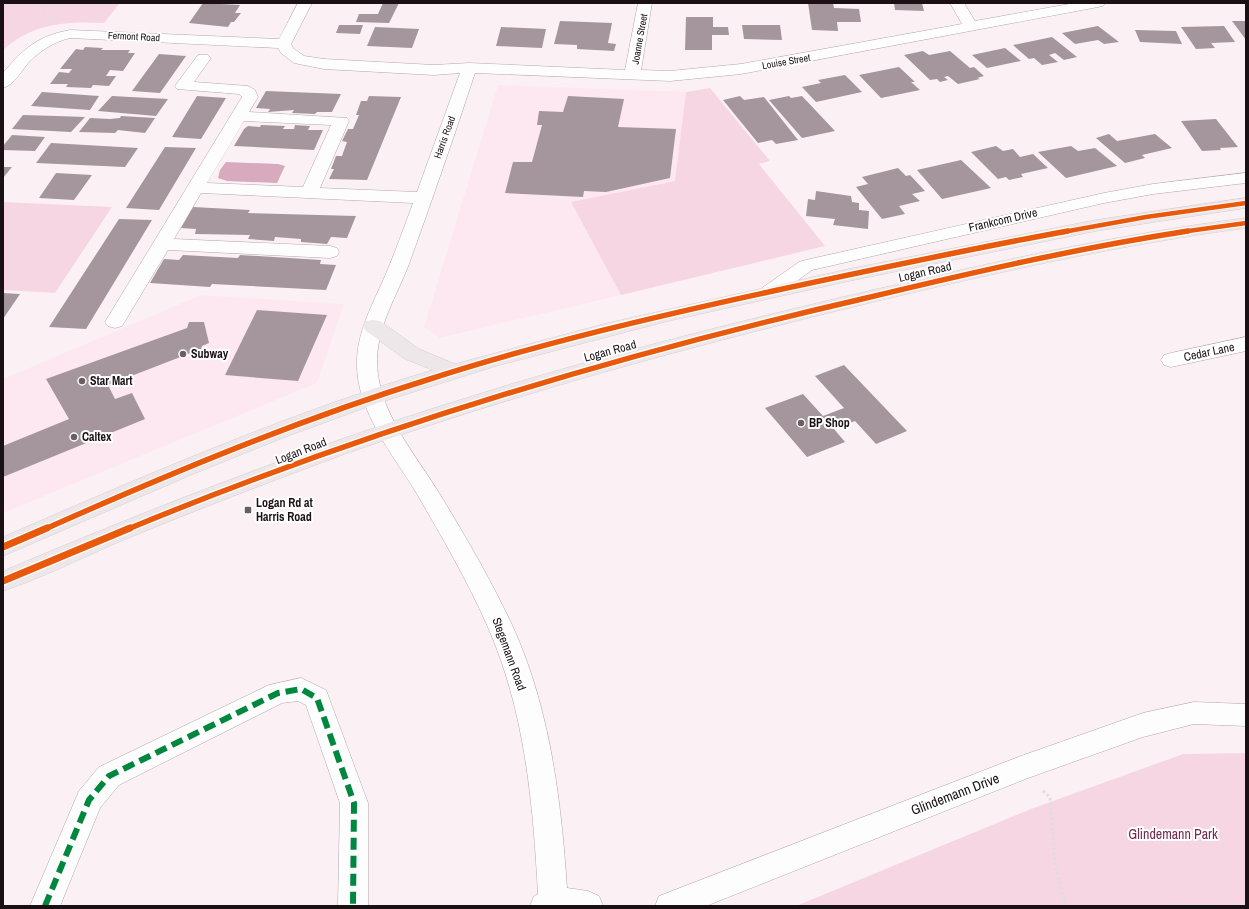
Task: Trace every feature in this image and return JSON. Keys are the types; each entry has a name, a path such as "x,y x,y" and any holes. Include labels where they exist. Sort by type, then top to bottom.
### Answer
{"main road":[{"name":"Logan Road","path":"3,547 116,497 215,457 373,397 454,371 587,333 682,310 1078,229 1164,214 1246,203"},
{"name":"Logan Road","path":"3,581 326,452 390,430 565,375 784,317 940,280 1091,247 1162,234 1246,223"},
{"path":"373,326 409,352 454,371"}],"street":[{"path":"305,3 284,44 286,50 299,60 324,64 434,70 469,68"},
{"name":"Joanne Street","path":"632,75 645,3"},
{"path":"958,3 958,7 972,27"},
{"name":"Louise Street","path":"469,68 670,76 704,74 972,27 1098,3"},
{"name":"Fermont Road","path":"3,83 32,50 48,38 70,34 284,44"},
{"path":"115,322 250,97 249,93 242,89 183,86 203,58"},
{"name":"Harris Road","path":"390,430 373,397 368,380 366,360 373,326 423,198 469,68"},
{"path":"239,116 341,121 309,193"},
{"name":"Frankcom Drive","path":"769,292 806,266 835,259 1104,198 1173,186 1246,178"},
{"path":"196,188 423,198"},
{"path":"162,244 330,252"},
{"name":"Cedar Lane","path":"1172,360 1246,344"},
{"name":"Stegemann Road","path":"390,430 488,599 510,648 528,708 541,768 548,828 549,904"},
{"path":"45,906 89,800 109,776 278,693 301,690 317,698 354,803 353,906"},
{"name":"Glindemann Drive","path":"670,906 1021,768 1143,725 1194,713 1246,716"},
{"path":"549,904 570,902 588,906"}],"path":[{"path":"1021,768 1050,797 1056,866 1066,906"},
{"path":"1173,906 1214,906"}],"shaded area":[{"path":"498,85 686,92 675,181 572,202 621,295 440,338 424,327"},
{"path":"226,162 278,164 285,166 277,183 227,181 218,178 220,170"},
{"path":"201,295 344,304 317,383 3,513 3,379"}],"green space":[{"path":"3,3 120,3 104,23 90,22 63,24 38,29 14,41 3,50"},
{"path":"710,88 770,161 759,164 825,246 621,295 571,202 675,181 686,92"},
{"path":"3,202 112,207 55,293 3,290"},
{"name":"Glindemann Park","path":"1246,753 1246,906 796,906 1031,809 1183,754"}],"building":[{"path":"203,3 240,5 235,13 241,13 234,22 231,22 228,27 189,23"},
{"path":"383,3 399,3 389,23 356,22 359,14 378,14"},
{"path":"808,3 833,3 834,8 859,9 861,22 837,22 838,31 812,30"},
{"path":"894,3 922,3 924,11 895,10"},
{"path":"686,17 713,17 713,27 728,27 729,35 712,35 712,50 685,50"},
{"path":"560,21 612,23 608,43 616,44 614,51 577,49 577,45 554,44"},
{"path":"1232,21 1246,21 1246,40"},
{"path":"339,25 363,25 360,34 336,33"},
{"path":"742,25 780,25 782,40 744,39"},
{"path":"1098,26 1119,42 1104,44 1098,40 1075,44 1062,33"},
{"path":"1224,26 1235,42 1211,43 1215,48 1196,49 1181,27"},
{"path":"375,27 419,29 412,48 367,46"},
{"path":"501,27 546,29 542,48 496,46"},
{"path":"1135,30 1176,31 1182,44 1140,42"},
{"path":"1052,37 1077,57 1064,60 1055,53 1049,55 1058,62 1042,65 1034,58 1029,59 1013,45"},
{"path":"85,47 103,48 101,50 130,50 128,53 135,53 123,71 110,70 106,76 116,76 109,86 93,85 91,88 66,87 68,84 50,84 59,72 69,73 72,69 60,69 76,49 83,50"},
{"path":"1005,48 1021,61 987,68 972,55"},
{"path":"923,51 929,55 950,51 970,68 974,67 984,76 977,78 980,79 958,84 948,76 944,77 948,80 940,82 937,79 930,80 904,55"},
{"path":"159,54 186,56 160,93 132,91"},
{"path":"899,67 915,82 911,82 920,90 881,98 859,75"},
{"path":"845,75 862,92 816,102 802,87 821,83 818,80"},
{"path":"266,91 341,94 332,112 317,112 315,114 292,113 294,110 268,112 270,109 256,108"},
{"path":"42,92 99,96 90,110 31,106"},
{"path":"112,96 168,99 156,116 98,111"},
{"path":"197,96 226,98 201,139 172,137"},
{"path":"369,96 401,97 367,180 329,179 334,169 331,169 336,156 342,156 347,142 342,141 348,129 353,129 359,115 356,115 361,101 367,101"},
{"path":"568,96 624,99 618,127 676,129 670,178 606,192 584,191 583,197 505,193 513,162 532,162 542,125 537,125 539,111 563,112"},
{"path":"740,96 744,100 764,97 798,140 776,144 772,140 758,143 723,100"},
{"path":"789,96 791,98 802,96 835,131 802,138 769,100"},
{"path":"23,115 85,117 71,132 12,129"},
{"path":"121,116 155,118 145,133 118,130 115,133 79,132 90,118 110,119 120,118"},
{"path":"1216,119 1238,147 1202,151 1181,121"},
{"path":"261,125 285,126 283,129 294,129 295,125 310,126 308,130 323,130 314,150 234,146 244,129 248,126 260,127"},
{"path":"1109,134 1117,141 1155,134 1172,148 1142,155 1145,158 1125,163 1096,138"},
{"path":"12,135 45,137 35,151 3,150 3,146"},
{"path":"51,143 138,148 125,167 36,163"},
{"path":"996,146 1003,151 1013,149 1020,157 1033,154 1048,168 1021,174 1023,177 1009,180 1006,177 998,179 971,152"},
{"path":"1071,146 1078,151 1095,148 1117,166 1066,178 1038,152"},
{"path":"165,147 196,148 159,210 126,208"},
{"path":"961,160 991,188 942,199 917,170"},
{"path":"3,167 12,167 3,178"},
{"path":"898,168 906,176 910,175 925,191 912,194 920,201 899,206 905,214 882,219 856,187 868,184 862,177"},
{"path":"56,173 92,175 74,200 39,198"},
{"path":"816,191 851,196 852,202 859,203 859,210 869,211 868,229 833,225 835,219 806,216 808,199 815,200"},
{"path":"193,207 250,210 248,213 356,216 347,238 331,237 327,244 301,242 301,239 275,237 274,241 248,239 250,235 195,234 196,229 181,228"},
{"path":"119,219 152,220 86,329 49,327"},
{"path":"183,255 238,258 240,255 321,260 320,264 336,265 326,290 212,284 210,287 150,283 164,259 179,260"},
{"path":"3,293 20,294 3,319"},
{"path":"257,310 327,315 298,381 225,375"},
{"path":"189,322 204,322 209,343 202,346 201,349 108,385 115,399 132,393 145,419 3,477 3,446 69,419 46,379 187,328"},
{"path":"844,365 907,431 876,444 855,421 834,429 845,442 807,457 765,408 803,394 823,416 844,408 815,376"}],"marked path":[{"path":"45,906 89,800 109,776 278,693 301,689 317,698 354,803 353,906"}],"cycle path":[{"path":"3,547 185,468 324,414 430,379 548,344 728,301 997,245 1146,217 1246,203"},
{"path":"3,581 134,526 333,450 467,405 659,348 1009,264 1104,245 1198,229 1246,223"}],"place":[{"name":"Subway","path":"183,354"},
{"name":"Star Mart","path":"82,381"},
{"name":"BP Shop","path":"801,423"},
{"name":"Caltex","path":"74,437"},
{"name":"Logan Rd at Harris Road","path":"248,510"}]}
